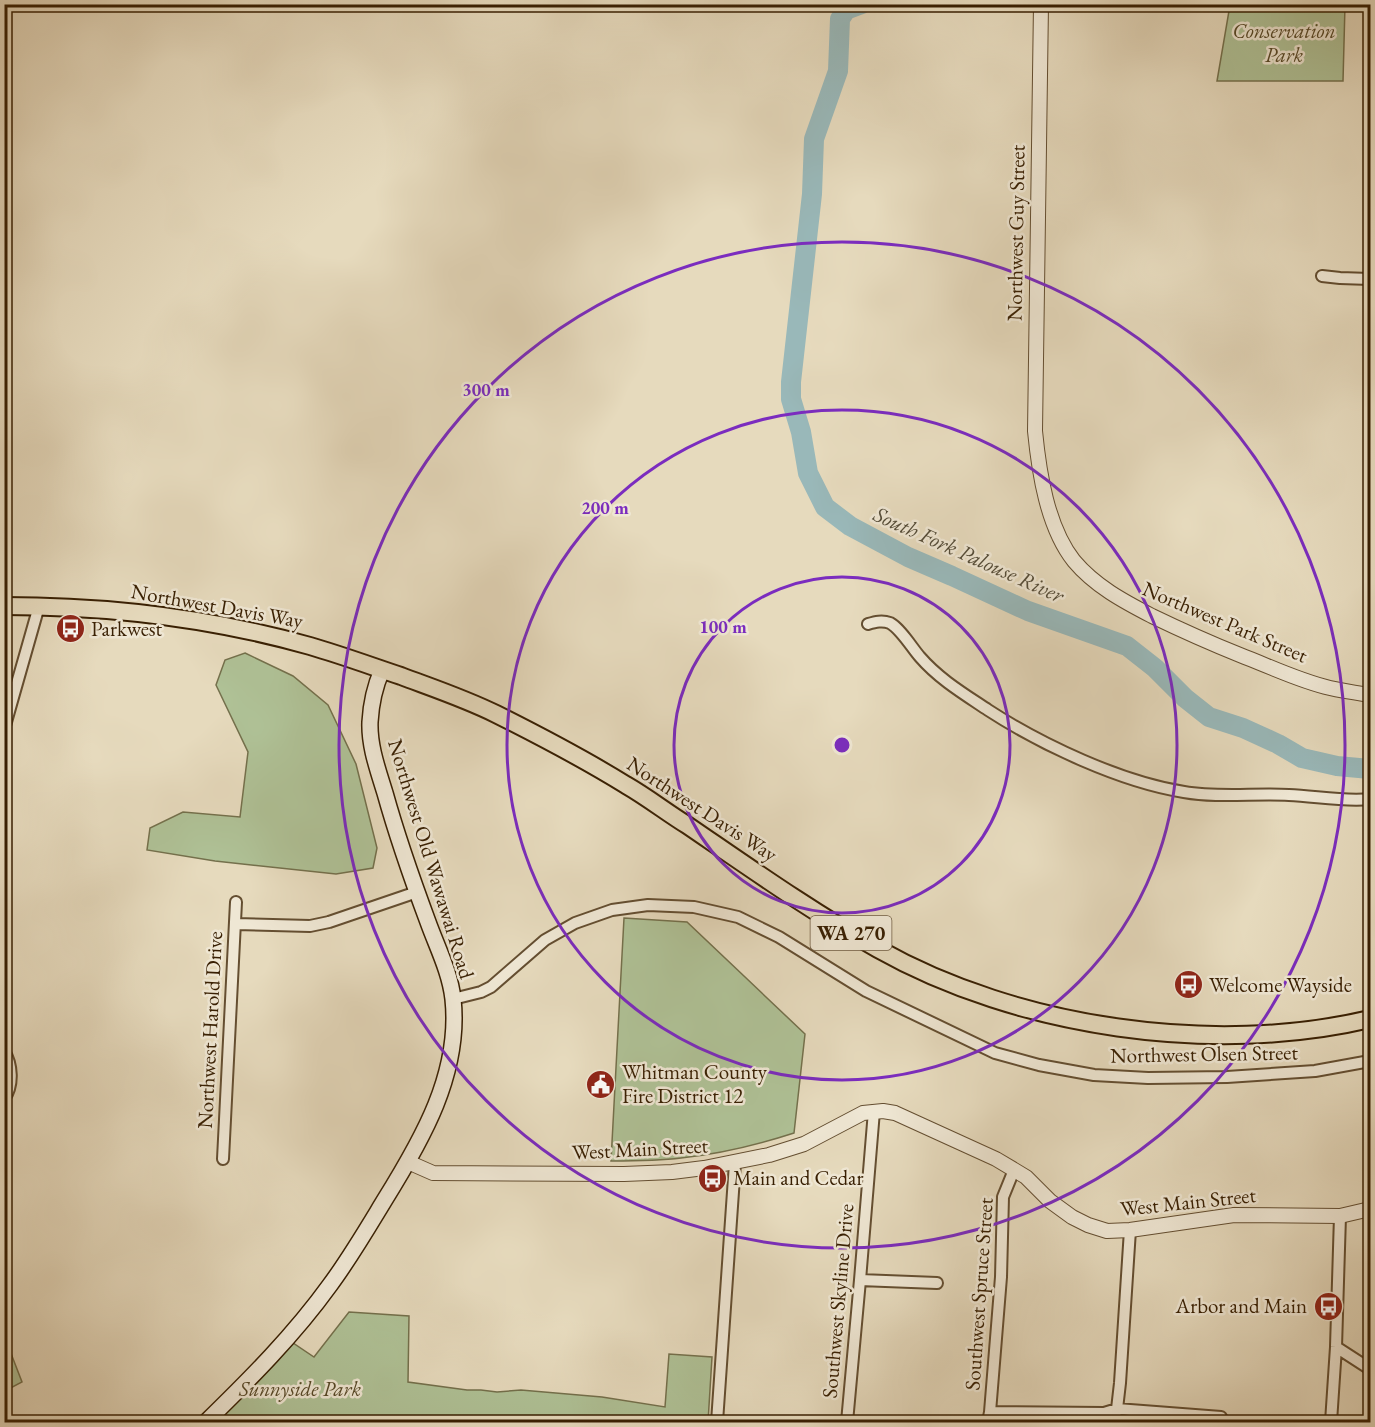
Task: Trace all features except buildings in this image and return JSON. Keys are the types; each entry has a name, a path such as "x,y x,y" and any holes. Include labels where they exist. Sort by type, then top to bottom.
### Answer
{"main road":[{"name":"Northwest Davis Way","path":"4,606 101,610 159,616 238,629 310,646 430,687 492,712 628,786 819,914 880,951 947,983 1010,1004 1125,1029 1200,1035 1262,1034 1330,1027 1371,1019"},
{"name":"Northwest Old Wawawai Road","path":"206,1422 275,1353 324,1293 408,1162 438,1098 450,1061 454,1019 450,981 391,814 371,741 372,702 382,670"}],"street":[{"name":"Northwest Guy Street","path":"1038,462 1035,431 1041,4"},
{"path":"1322,276 1371,279"},
{"name":"Northwest Park Street","path":"1038,462 1048,507 1062,543 1074,561 1098,584 1124,601 1192,636 1328,688 1371,696"},
{"path":"4,729 39,606"},
{"path":"868,624 879,621 891,624 910,642 920,657 953,688 993,714 1045,743 1128,778 1186,793 1371,799"},
{"path":"235,924 310,926 329,922 417,892"},
{"name":"Northwest Harold Drive","path":"223,1159 236,902"},
{"name":"Northwest Olsen Street","path":"453,999 482,992 545,940 575,923 612,910 648,905 689,907 738,917 779,937 866,991 995,1053 1039,1065 1094,1075 1148,1078 1227,1077 1315,1071 1371,1061"},
{"path":"4,1051 7,1054 12,1074 4,1099"},
{"name":"West Main Street","path":"408,1162 433,1173 672,1172 735,1163 769,1155 804,1144 853,1117 873,1111 895,1113 996,1159 1026,1177 1050,1201 1072,1217 1088,1226 1107,1231 1130,1230 1234,1215 1340,1216 1371,1209"},
{"name":"Southwest Skyline Drive","path":"847,1422 873,1111"},
{"path":"717,1422 735,1163"},
{"name":"Southwest Spruce Street","path":"989,1417 1001,1276 1003,1197 1014,1170"},
{"path":"1331,1422 1340,1216"},
{"path":"1113,1422 1117,1409 1130,1230"},
{"path":"860,1280 938,1283"},
{"path":"1336,1347 1371,1369"},
{"path":"989,1417 1104,1413 1117,1409 1221,1417"}],"green space":[{"name":"Conservation Park","path":"1230,5 1345,5 1343,81 1217,81"},
{"path":"245,653 293,676 328,705 356,764 377,848 373,868 336,874 215,861 147,850 150,828 183,812 240,817 248,752 216,685 225,660"},
{"path":"624,918 687,922 805,1034 794,1133 709,1154 664,1160 611,1161"},
{"name":"Sunnyside Park","path":"349,1312 409,1316 408,1382 467,1390 497,1392 521,1390 602,1397 665,1407 669,1354 712,1357 708,1422 217,1422 293,1343 314,1357"},
{"path":"5,1338 22,1382 4,1391"}],"waterway":[{"name":"South Fork Palouse River","path":"862,4 846,10 840,19 838,71 814,139 812,194 791,382 791,399 801,432 808,473 825,507 850,526 908,557 1028,611 1127,646 1209,717 1243,728 1302,758 1337,766 1370,769"}],"place":[{"name":"Parkwest","path":"70,629"},
{"name":"Welcome Wayside","path":"1188,985"},
{"name":"Whitman County Fire District 12","path":"601,1084"},
{"name":"Main and Cedar","path":"712,1178"},
{"name":"Arbor and Main","path":"1328,1306"}]}
